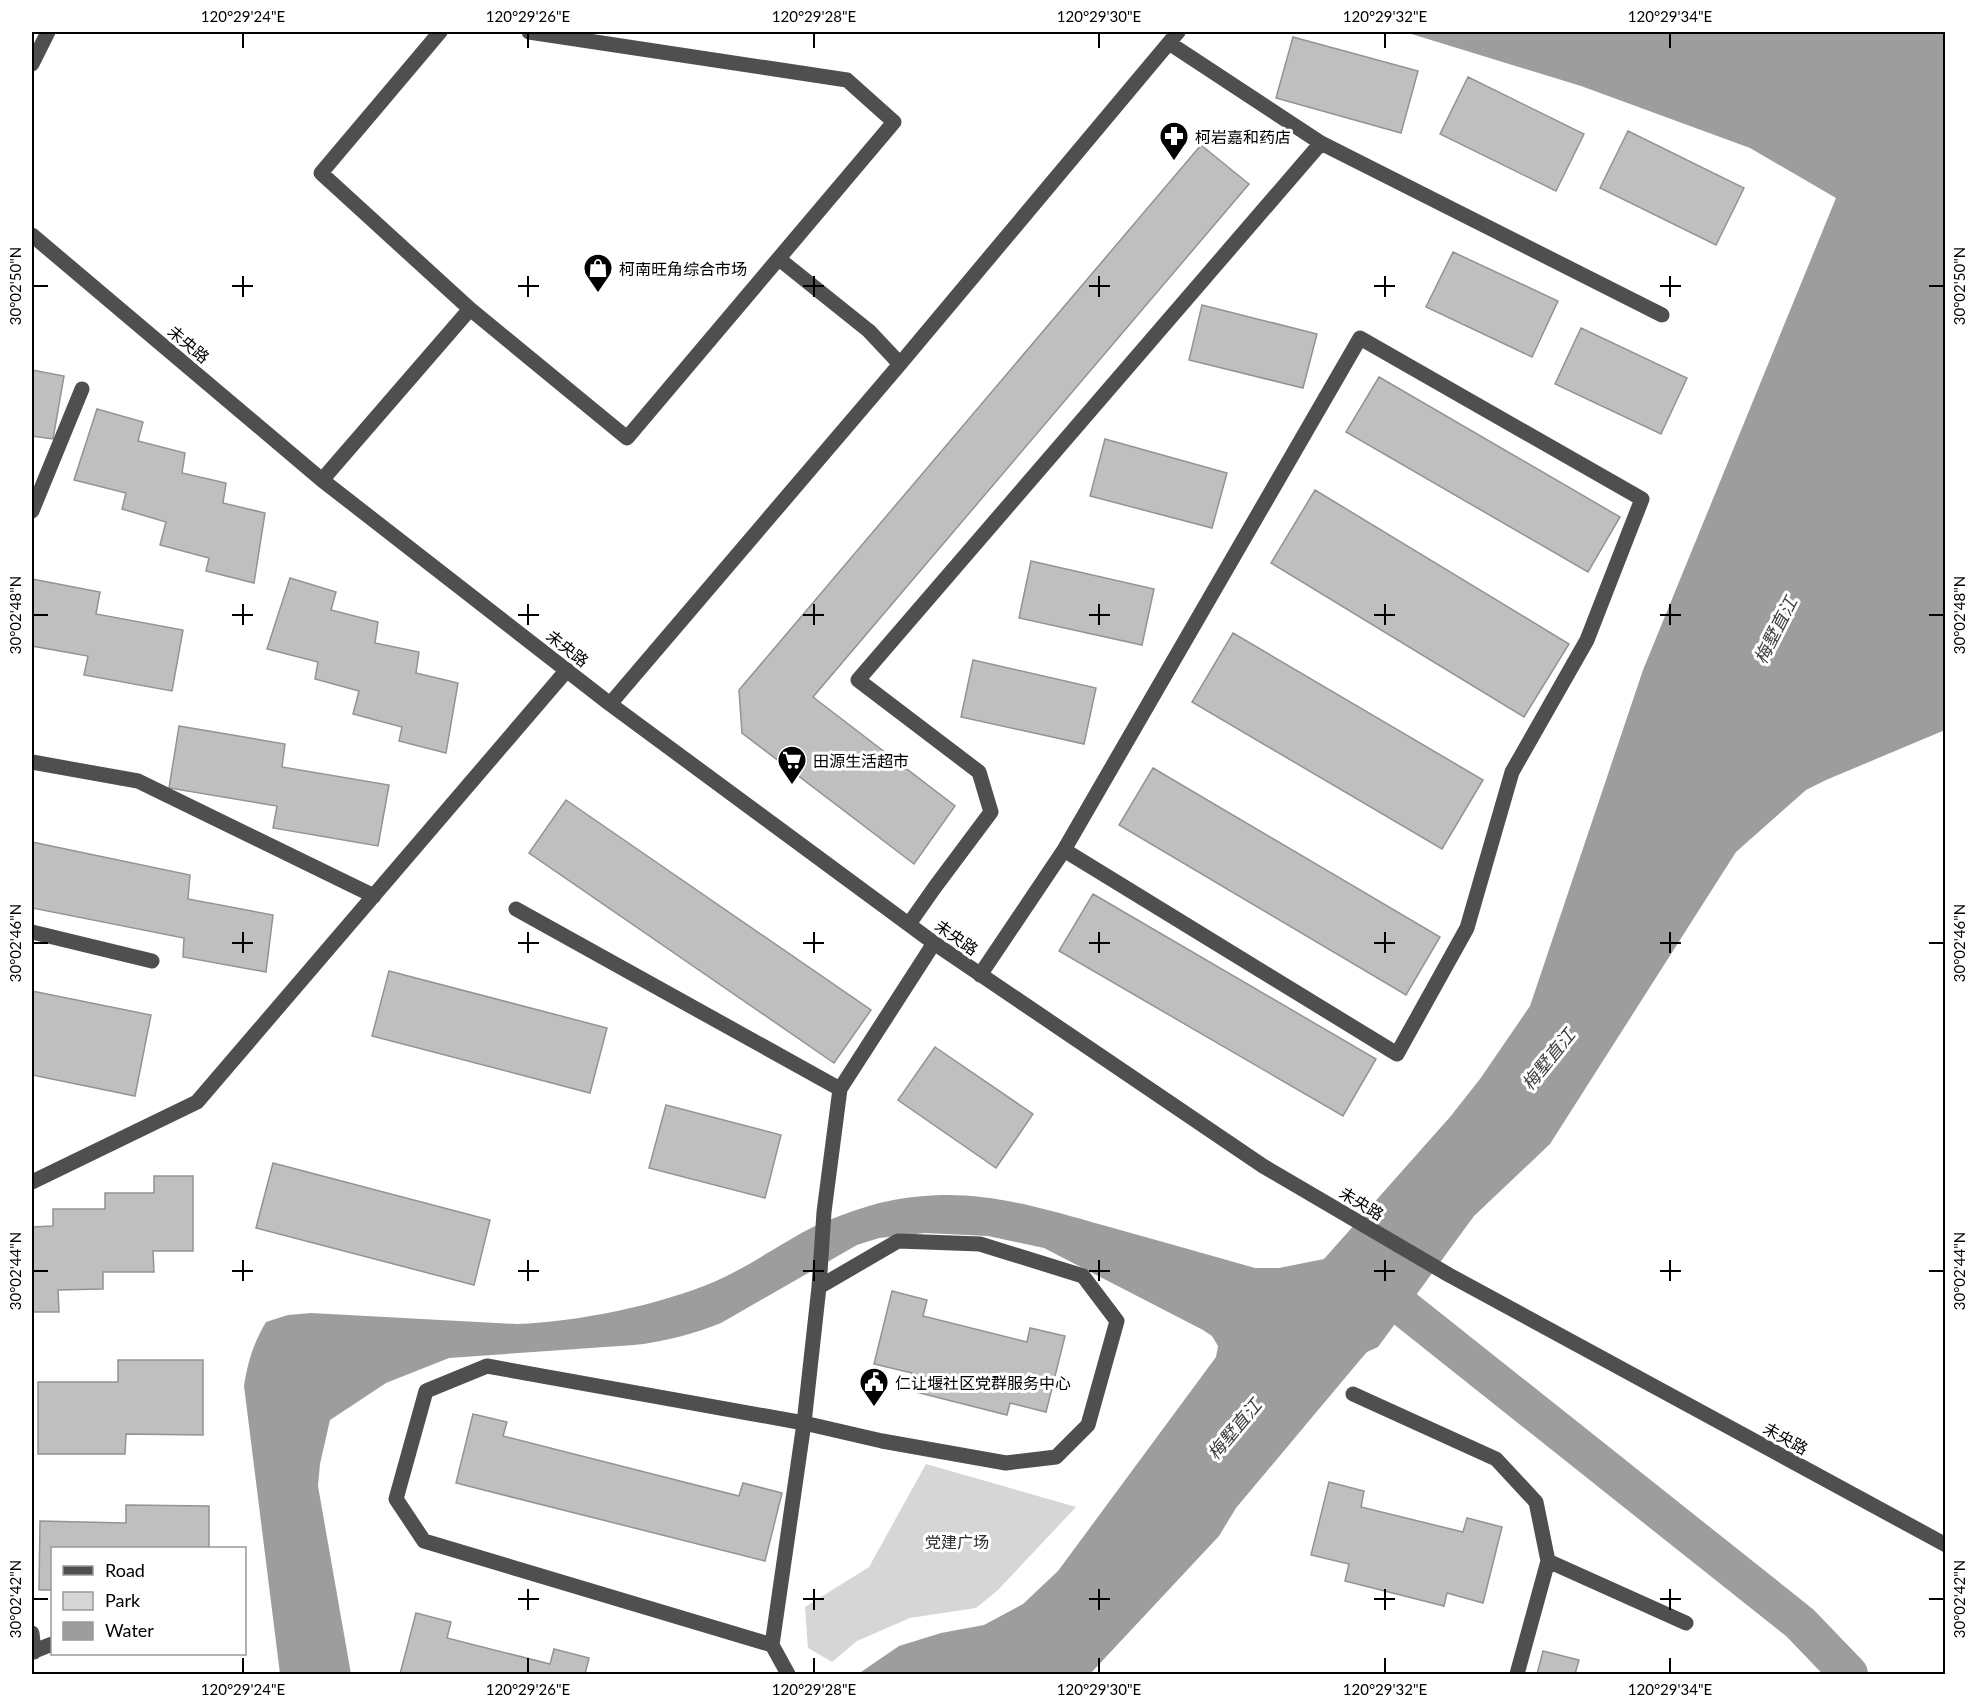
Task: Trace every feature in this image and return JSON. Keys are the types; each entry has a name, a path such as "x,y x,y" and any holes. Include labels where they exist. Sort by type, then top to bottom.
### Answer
{"street":[{"path":"32,64 48,32"},
{"path":"440,32 321,173 470,309 627,438 894,122 847,80 529,32"},
{"path":"610,704 900,364 1174,37 1320,143 1662,315"},
{"path":"909,924 991,812 979,772 858,680 1320,143"},
{"name":"未央路","path":"32,236 322,480 610,704 980,975 1263,1166 1449,1275 1946,1545"},
{"path":"779,259 869,331 900,364"},
{"path":"322,480 470,309"},
{"path":"980,975 1064,850 1360,338 1642,499 1587,640 1512,772 1467,928 1397,1054 1064,850"},
{"path":"32,512 82,389"},
{"path":"32,1182 197,1102 567,670"},
{"path":"32,762 138,781 374,896"},
{"path":"516,909 840,1089"},
{"path":"32,932 152,961"},
{"path":"788,1674 772,1645 804,1422 819,1287 824,1212 840,1089 934,943"},
{"path":"772,1645 424,1541 396,1499 426,1391 487,1366 804,1422 882,1441 1006,1463 1056,1457 1088,1425 1118,1322 1083,1276 980,1244 898,1240 819,1287"},
{"path":"1353,1394 1496,1459 1536,1502 1548,1561 1517,1674"},
{"path":"1548,1561 1686,1623"},
{"path":"32,1633 33,1652 51,1644"}],"green space":[{"name":"党建广场","path":"926,1464 1076,1507 998,1590 976,1608 910,1618 857,1641 832,1662 808,1648 805,1607 869,1567"}],"water":[{"name":"梅墅直江","path":"1405,32 1945,32 1945,730 1806,790 1736,852 1550,1144 1474,1216 1378,1347 1367,1352 1360,1360 1236,1508 1219,1536 1090,1674 858,1674 899,1646 941,1633 984,1625 1023,1604 1058,1571 1216,1357 1218,1346 1212,1336 1203,1330 1044,1248 988,1236 925,1233 879,1238 857,1245 721,1323 700,1331 667,1340 634,1345 449,1358 386,1383 330,1420 320,1464 318,1486 351,1674 280,1674 244,1386 252,1353 266,1322 288,1315 311,1313 517,1324 592,1316 645,1305 694,1290 741,1268 815,1226 849,1212 884,1202 943,1195 970,1196 1023,1204 1255,1268 1279,1268 1324,1259 1450,1117 1480,1079 1530,1006 1643,670 1836,198 1750,148 1581,86"}],"building":[{"path":"1293,37 1418,71 1401,133 1276,98"},
{"path":"1468,77 1584,134 1556,191 1440,134"},
{"path":"1628,131 1744,188 1716,245 1600,188"},
{"path":"1201,145 1249,184 813,697 955,806 914,864 742,733 739,690"},
{"path":"1453,252 1558,301 1532,357 1426,307"},
{"path":"1202,305 1317,334 1303,388 1189,360"},
{"path":"1581,328 1687,378 1661,434 1555,384"},
{"path":"32,370 64,376 53,439 32,436"},
{"path":"1379,377 1620,517 1588,572 1346,432"},
{"path":"97,409 143,422 138,441 185,453 182,473 226,483 223,503 265,513 254,583 206,571 209,558 160,545 166,522 122,509 126,493 74,480"},
{"path":"1105,439 1227,473 1212,528 1090,496"},
{"path":"1315,490 1569,644 1524,717 1271,563"},
{"path":"1031,561 1154,589 1142,645 1019,618"},
{"path":"290,578 336,592 331,610 378,622 375,643 419,652 416,673 458,683 446,753 399,741 402,727 353,714 359,691 315,679 318,662 267,649"},
{"path":"32,579 100,592 96,614 183,630 172,691 84,675 88,656 32,646"},
{"path":"1233,633 1483,780 1442,849 1192,702"},
{"path":"973,660 1096,688 1084,744 961,717"},
{"path":"179,726 285,744 282,767 389,785 378,846 273,828 277,806 169,788"},
{"path":"1153,768 1440,937 1406,995 1119,825"},
{"path":"566,800 871,1010 834,1063 529,853"},
{"path":"32,842 190,875 188,899 273,915 266,972 183,957 184,938 32,908"},
{"path":"1093,894 1376,1059 1343,1116 1059,951"},
{"path":"389,971 607,1028 590,1093 372,1036"},
{"path":"32,991 151,1015 135,1096 32,1075"},
{"path":"935,1047 1033,1114 996,1168 898,1100"},
{"path":"666,1105 781,1135 765,1198 649,1168"},
{"path":"273,1163 490,1220 474,1285 256,1228"},
{"path":"154,1176 193,1176 193,1251 153,1251 154,1272 103,1272 103,1289 58,1290 59,1312 32,1312 32,1227 53,1226 53,1209 105,1209 105,1193 154,1193"},
{"path":"892,1291 927,1300 923,1316 1027,1342 1030,1328 1065,1336 1046,1412 1010,1403 1007,1415 908,1390 912,1373 874,1364"},
{"path":"118,1360 203,1360 203,1435 126,1434 125,1454 38,1454 38,1382 118,1382"},
{"path":"473,1414 507,1422 503,1436 739,1496 743,1483 782,1493 765,1561 456,1483"},
{"path":"1329,1482 1364,1491 1361,1507 1463,1532 1467,1518 1502,1527 1483,1603 1447,1593 1444,1606 1345,1581 1349,1564 1311,1555"},
{"path":"126,1505 209,1506 209,1547 51,1547 51,1590 39,1590 40,1521 126,1523"},
{"path":"416,1613 451,1622 447,1638 550,1664 554,1649 589,1658 585,1674 400,1674"},
{"path":"1543,1651 1579,1660 1575,1674 1537,1674"}],"waterway":[{"path":"1366,1278 1800,1623 1849,1674"}],"place":[{"name":"柯岩嘉和药店","path":"1174,162"},
{"name":"柯南旺角综合市场","path":"598,294"},
{"name":"田源生活超市","path":"792,786"},
{"name":"仁让堰社区党群服务中心","path":"874,1408"}]}
